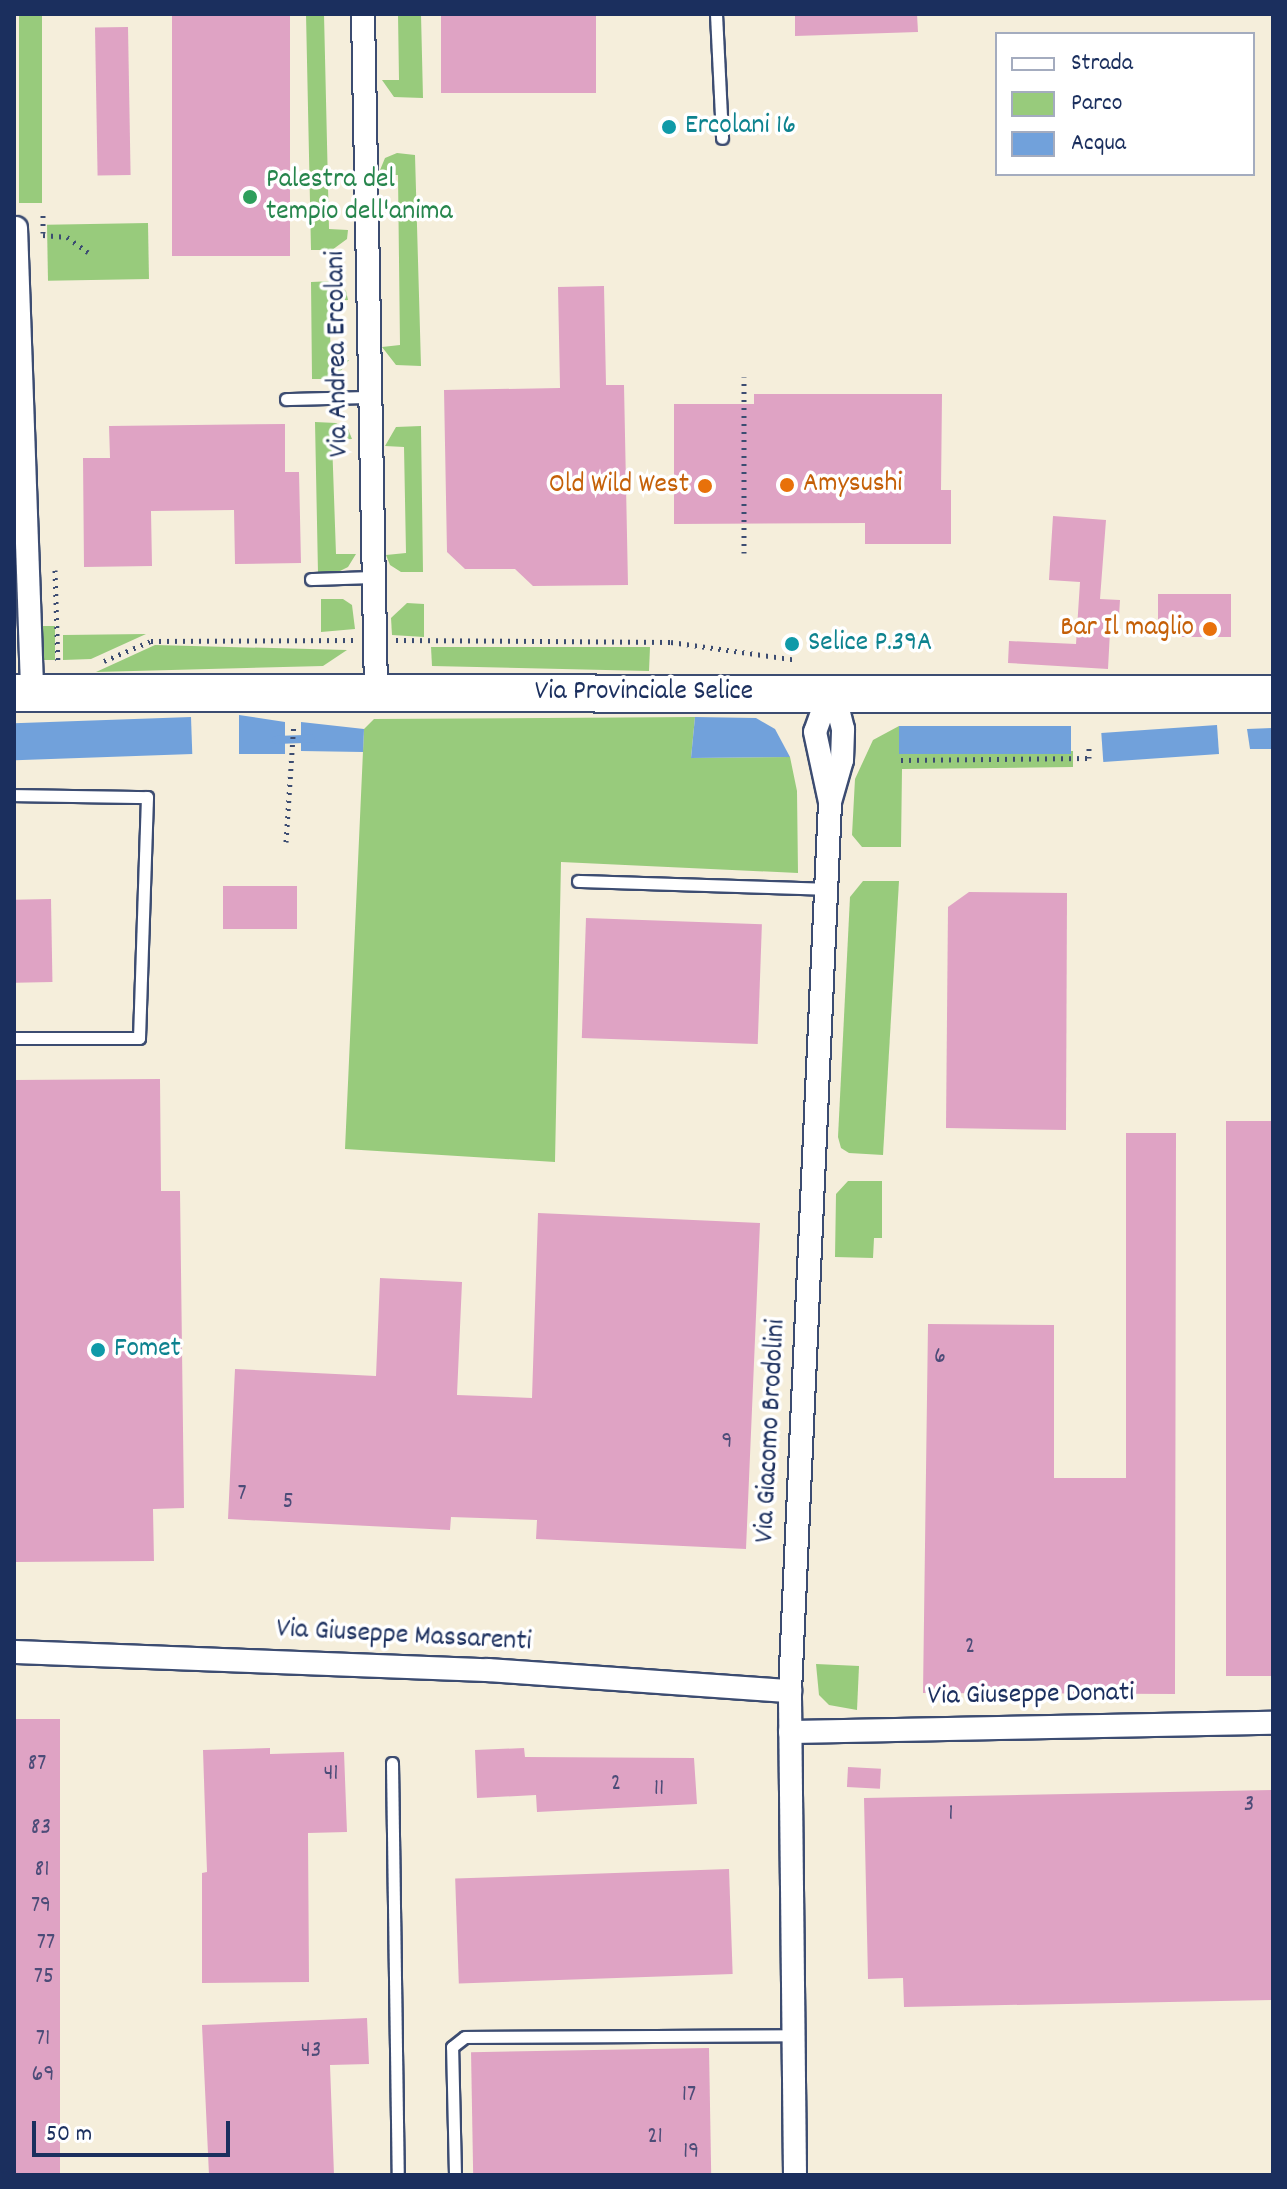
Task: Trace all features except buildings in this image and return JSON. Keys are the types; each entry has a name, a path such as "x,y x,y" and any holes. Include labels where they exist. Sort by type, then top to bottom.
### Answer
{"main road":[{"name":"Via Provinciale Selice","path":"25,684 376,693 1273,694"}],"street":[{"name":"Via Andrea Ercolani","path":"363,14 376,693"},
{"path":"16,228 25,684"},
{"path":"783,694 815,732 830,802"},
{"path":"815,732 832,694"},
{"name":"Via Giacomo Brodolini","path":"795,2175 790,1691 830,802 842,760 843,729 832,694"},
{"path":"843,729 872,694"},
{"name":"Via Giuseppe Massarenti","path":"14,1652 473,1669 790,1691"},
{"name":"Via Giuseppe Donati","path":"790,1732 1273,1723"}],"lane":[{"path":"716,14 722,138"},
{"path":"286,399 370,397"},
{"path":"311,579 374,577"},
{"path":"14,795 147,797 139,1038 14,1038"},
{"path":"578,881 826,889"},
{"path":"392,1763 398,2175"},
{"path":"455,2175 452,2047 465,2037 793,2035"}],"path":[{"path":"43,211 43,232 67,237 88,252"},
{"path":"744,377 744,553"},
{"path":"96,665 151,641 374,640 671,642 811,662"},
{"path":"25,684 71,665"},
{"path":"286,842 294,719"},
{"path":"901,760 1089,758 1089,748"}],"green space":[{"path":"19,14 42,14 42,203 19,203"},
{"path":"306,14 324,14 329,229 348,230 347,239 332,250 311,250"},
{"path":"398,14 421,14 423,98 394,97 382,80 399,80"},
{"path":"397,153 415,155 421,366 396,365 382,347 400,345 398,175 378,175 385,158"},
{"path":"148,223 149,279 48,281 47,225"},
{"path":"334,281 346,291 348,300 329,301 331,361 349,360 335,379 312,379 311,282"},
{"path":"315,422 336,423 348,429 352,439 332,440 336,554 356,554 348,567 336,573 318,573"},
{"path":"421,426 423,572 401,572 390,565 386,555 406,553 404,447 385,446 396,427"},
{"path":"321,599 343,599 352,605 355,629 321,632"},
{"path":"407,603 424,604 424,637 392,635 391,618"},
{"path":"40,626 55,626 55,660 40,660"},
{"path":"146,634 91,659 63,660 63,635"},
{"path":"155,645 347,650 323,666 96,672"},
{"path":"431,647 650,647 649,671 432,666"},
{"path":"695,717 691,758 790,757 797,791 798,873 561,862 555,1162 345,1149 364,729 374,719"},
{"path":"899,726 900,754 1073,751 1073,767 902,769 901,847 862,847 852,835 855,779 873,740"},
{"path":"863,881 899,881 883,1155 849,1153 841,1148 838,1137 850,897"},
{"path":"848,1181 882,1181 882,1238 874,1238 873,1258 835,1257 836,1194"},
{"path":"816,1664 859,1666 857,1710 829,1705 819,1695"}],"water":[{"path":"239,715 285,722 285,754 239,754"},
{"path":"191,717 192,754 15,760 14,723"},
{"path":"695,717 756,718 775,729 790,757 691,758"},
{"path":"301,722 364,729 363,752 301,751"},
{"path":"1217,725 1219,754 1103,762 1101,733"},
{"path":"899,726 1071,726 1071,754 899,754"},
{"path":"1273,728 1273,749 1250,749 1247,729"}],"waterway":[{"path":"276,740 311,739"}],"place":[{"name":"Ercolani 16","path":"669,127"},
{"name":"Palestra del tempio dell'anima","path":"250,197"},
{"name":"Amysushi","path":"787,485"},
{"name":"Old Wild West","path":"705,486"},
{"name":"Bar Il maglio","path":"1210,629"},
{"name":"Selice P.39A","path":"792,644"},
{"name":"Fomet","path":"98,1350"}]}
